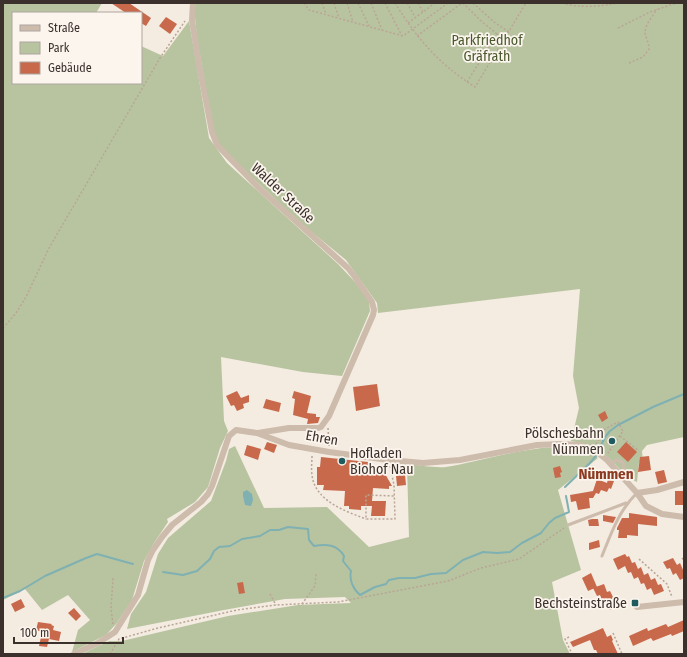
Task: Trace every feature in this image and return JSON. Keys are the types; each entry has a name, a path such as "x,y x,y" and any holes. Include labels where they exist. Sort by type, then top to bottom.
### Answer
{"street":[{"name":"Walder Straße","path":"193,3 192,14 204,88 212,132 217,145 265,194 348,268 372,302 374,310 343,382"},
{"name":"Ehren","path":"257,433 289,428 318,428 327,420 343,382"},
{"path":"74,654 98,643 115,632 138,595 148,560 157,543 172,526 201,502 212,486 228,436 236,430 257,433"},
{"name":"Ehren","path":"257,433 289,445 329,452 423,463 441,463 546,444 573,444 598,453"},
{"path":"598,453 637,493 646,506 655,512 684,517"},
{"path":"637,493 657,490 684,482"},
{"path":"637,607 684,602"}],"lane":[{"path":"611,465 616,460 623,462 624,469 619,474"},
{"path":"602,556 611,533 626,503 637,493"},
{"path":"568,525 626,503"}],"path":[{"path":"304,3 309,10 402,36"},
{"path":"322,3 326,14"},
{"path":"334,3 339,18"},
{"path":"346,3 353,22"},
{"path":"358,3 368,26"},
{"path":"371,3 382,30"},
{"path":"385,3 402,36"},
{"path":"395,3 417,36 444,64 475,87 526,3"},
{"path":"407,3 416,17"},
{"path":"418,3 423,12"},
{"path":"408,23 435,3"},
{"path":"402,36 448,3"},
{"path":"417,36 462,3 504,39"},
{"path":"473,3 494,22 509,32"},
{"path":"562,3 584,6 605,6 617,3"},
{"path":"618,28 657,9 676,3"},
{"path":"629,62 643,57 649,49 645,34 646,26 657,9"},
{"path":"3,328 16,313 26,297 49,248 160,58 185,20 192,14"},
{"path":"467,82 497,34"},
{"path":"327,420 329,452"},
{"path":"618,422 623,431 620,436 598,453 605,429 618,422"},
{"path":"620,436 638,452"},
{"path":"312,448 313,481 319,491 327,500 336,506 366,519 395,519 394,484 389,460"},
{"path":"366,519 366,495 395,496"},
{"path":"110,654 119,639 217,614 276,605 338,602 448,581 481,568 519,559 568,525"},
{"path":"639,559 667,584 675,604"},
{"path":"302,604 315,586 316,574"},
{"path":"113,578 111,616 115,632"},
{"path":"270,594 276,605"},
{"path":"613,633 622,654"},
{"path":"569,637 565,638 572,654"}],"green space":[{"path":"3,3 102,3 97,12 12,12 12,84 142,84 142,46 163,56 189,21 209,138 227,163 338,264 355,282 369,301 370,311 342,376 303,372 221,357 224,421 228,431 220,448 208,487 195,502 167,519 168,522 144,561 132,600 117,623 106,635 72,652 78,630 90,620 68,595 42,610 25,589 3,600"},
{"name":"Parkfriedhof Gräfrath","path":"195,3 684,3 684,437 647,445 642,451 643,462 639,462 637,482 626,476 608,457 598,450 571,441 579,408 573,376 580,289 378,313 377,303 346,260 302,224 221,148 213,131 197,37"},
{"path":"235,446 264,508 327,507 369,547 409,537 407,464 446,467 525,450 568,447 585,450 598,458 558,490 581,570 552,582 563,640 570,654 82,654 109,641 122,641 228,616 298,605 351,603 345,597 285,599 127,629 131,614 146,592 158,554 168,538 211,501 229,449"}],"water":[{"path":"247,490 252,494 253,500 251,506 245,505 243,492"}],"building":[{"path":"111,3 129,3 151,18 146,26 142,24 142,12 124,12"},
{"path":"166,17 177,24 170,34 159,26"},
{"path":"377,384 380,406 356,411 353,387"},
{"path":"237,391 241,398 249,395 249,402 243,404 244,408 237,411 234,405 231,406 226,396"},
{"path":"294,391 311,396 307,413 316,414 316,417 320,417 318,423 307,424 308,419 293,415 295,399 292,398"},
{"path":"266,399 281,403 279,412 263,408"},
{"path":"605,411 608,418 602,422 598,415"},
{"path":"267,442 277,445 274,453 264,449"},
{"path":"626,442 637,452 628,462 617,452"},
{"path":"247,445 261,449 258,460 244,455"},
{"path":"649,456 651,470 638,472 640,457"},
{"path":"321,457 368,462 367,471 384,472 392,486 389,486 389,489 373,488 372,501 386,501 385,516 371,516 372,506 361,506 361,510 349,509 349,506 344,506 345,491 323,490 324,485 317,485 317,467 320,467"},
{"path":"560,466 562,472 560,473 561,477 555,478 553,468"},
{"path":"590,466 593,474 587,477 584,471"},
{"path":"664,470 667,482 658,484 655,472"},
{"path":"405,475 406,485 397,486 396,476"},
{"path":"597,479 607,483 608,479 614,481 611,489 609,488 607,492 601,490 599,494 596,493 593,498 589,498 590,508 578,510 576,501 571,502 570,495 593,491"},
{"path":"675,491 684,491 684,505 675,505"},
{"path":"629,513 657,517 657,526 638,524 638,536 627,535 627,538 618,538 619,530 617,530 617,528 622,518 629,518"},
{"path":"603,515 616,517 613,523 603,521"},
{"path":"598,519 599,526 589,526 588,520"},
{"path":"599,540 600,547 589,550 589,543"},
{"path":"625,554 627,557 629,556 632,563 635,562 638,569 641,567 644,575 648,573 651,580 655,578 658,585 661,584 664,591 654,595 651,588 647,590 644,583 641,584 638,577 634,579 631,572 628,573 625,566 618,570 613,559"},
{"path":"673,558 677,565 680,563 684,572 684,578 680,580 676,573 673,575 670,568 667,569 663,562"},
{"path":"591,573 597,587 588,591 582,578"},
{"path":"243,582 245,593 239,594 237,583"},
{"path":"604,584 607,592 610,591 614,599 617,597 620,605 610,610 606,602 603,603 600,595 597,596 593,588"},
{"path":"21,599 25,607 15,612 11,604"},
{"path":"74,608 81,616 76,621 68,613"},
{"path":"684,620 684,631 672,636 671,634 653,641 651,638 633,646 629,636 647,628 648,631 666,624 668,627"},
{"path":"38,622 52,624 51,625 54,626 53,630 61,632 59,641 49,639 47,647 39,646 42,632 36,630"},
{"path":"603,628 607,637 611,635 618,654 598,654 596,650 594,650 590,640 573,647 570,642"}],"waterway":[{"path":"565,487 596,456 605,437 610,431 618,425 653,407 684,394"},
{"path":"163,572 183,575 197,571 210,559 214,551 219,547 230,546 242,539 260,536 270,530 279,530 288,527 308,529 309,540 314,546 331,546 335,547 341,552 344,556 343,561 351,571 352,584 360,595 375,587 386,584 389,580 446,573 463,560 483,552 510,552 522,543 541,533 555,518 569,512 566,496"},
{"path":"3,598 20,591 45,576 97,554 133,564"}],"place":[{"name":"Pölschesbahn Nümmen","path":"612,441"},
{"name":"Hofladen Biohof Nau","path":"342,461"},
{"name":"Bechsteinstraße","path":"635,603"}],"district":[{"name":"Nümmen","path":"606,474"}]}
